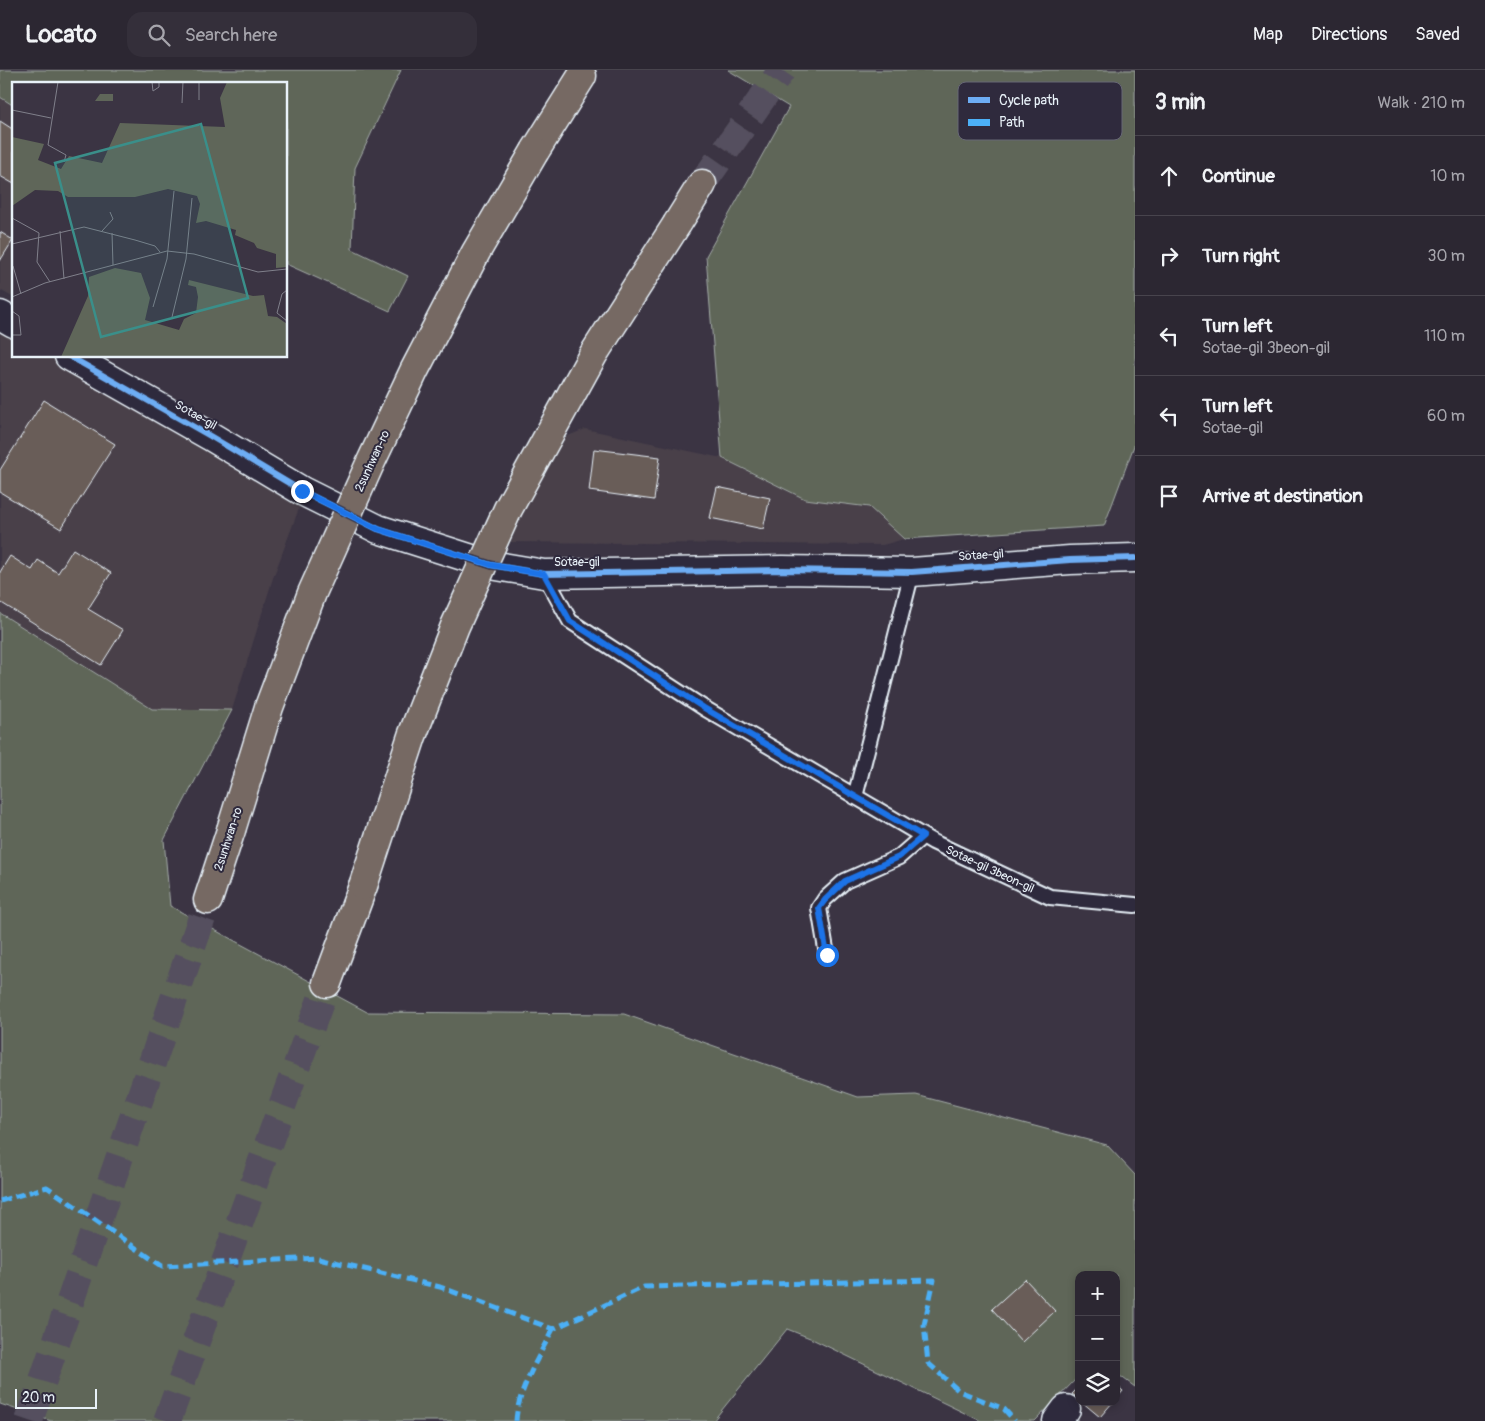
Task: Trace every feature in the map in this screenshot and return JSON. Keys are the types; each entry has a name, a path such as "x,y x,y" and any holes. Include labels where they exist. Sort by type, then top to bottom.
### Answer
{"highway":[{"name":"2sunhwan-ro","path":"208,900 269,707 309,602 364,475 414,371 476,252 535,151 582,76"},
{"path":"327,983 363,886 412,736 454,626 508,509 593,355 702,184"}],"street":[{"path":"0,314 12,322"},
{"name":"Sotae-gil","path":"73,358 302,491 378,529 491,565 544,574 782,570 912,572 1070,560 1135,558"}],"lane":[{"path":"855,797 912,572"},
{"name":"Sotae-gil 3beon-gil","path":"544,574 570,621 704,708 923,836 1050,897 1135,906"},
{"path":"827,955 819,908 825,900 845,881 899,857 923,836"}],"shaded area":[{"path":"0,97 12,105 12,297 0,290"},
{"path":"0,326 12,333 12,358 54,358 301,503 273,578 232,710 152,709 0,613"},
{"path":"585,429 722,458 805,499 869,507 904,539 883,545 506,542 558,440"}],"green space":[{"path":"0,70 401,70 355,168 352,249 408,276 390,311 288,265 288,82 12,82 12,105 0,97"},
{"path":"728,70 1135,70 1135,443 1104,526 904,539 869,507 805,499 722,458 706,256 789,107"},
{"path":"0,613 152,709 232,710 164,840 170,906 367,1012 624,1014 858,1097 916,1095 1107,1145 1135,1175 1135,1387 1120,1376 1120,1271 1075,1271 1075,1380 1035,1421 981,1421 810,1338 787,1329 713,1421 51,1421 0,1404"}],"building":[{"path":"0,121 12,129 12,183 0,176"},
{"path":"0,232 12,239 12,242 0,261"},
{"path":"44,400 115,444 61,529 0,492 0,470"},
{"path":"594,449 660,457 654,500 589,491"},
{"path":"717,487 770,498 763,529 710,518"},
{"path":"73,549 111,573 88,609 123,630 101,665 0,602 0,572 10,556 32,570 38,560 58,573"},
{"path":"1025,1279 1055,1311 1022,1342 992,1309"},
{"path":"1087,1406 1110,1406 1100,1417"}],"tunnel":[{"path":"702,184 782,70"},
{"path":"29,1421 208,900"},
{"path":"167,1421 327,983"}],"marked path":[{"path":"0,1201 47,1187 162,1266 318,1258 440,1287 553,1329 644,1287 934,1280 924,1325 928,1363 959,1391 1004,1409 1015,1421"},
{"path":"516,1421 520,1398 553,1329"}],"cycle path":[{"path":"73,358 302,491 378,529 491,565 544,574 782,570 912,572 1070,560 1135,558"}],"route":[{"path":"302,491 378,529 491,565 544,574 570,621 704,708 923,836 914,846 899,857 845,881 825,900 819,908 827,955"}]}
